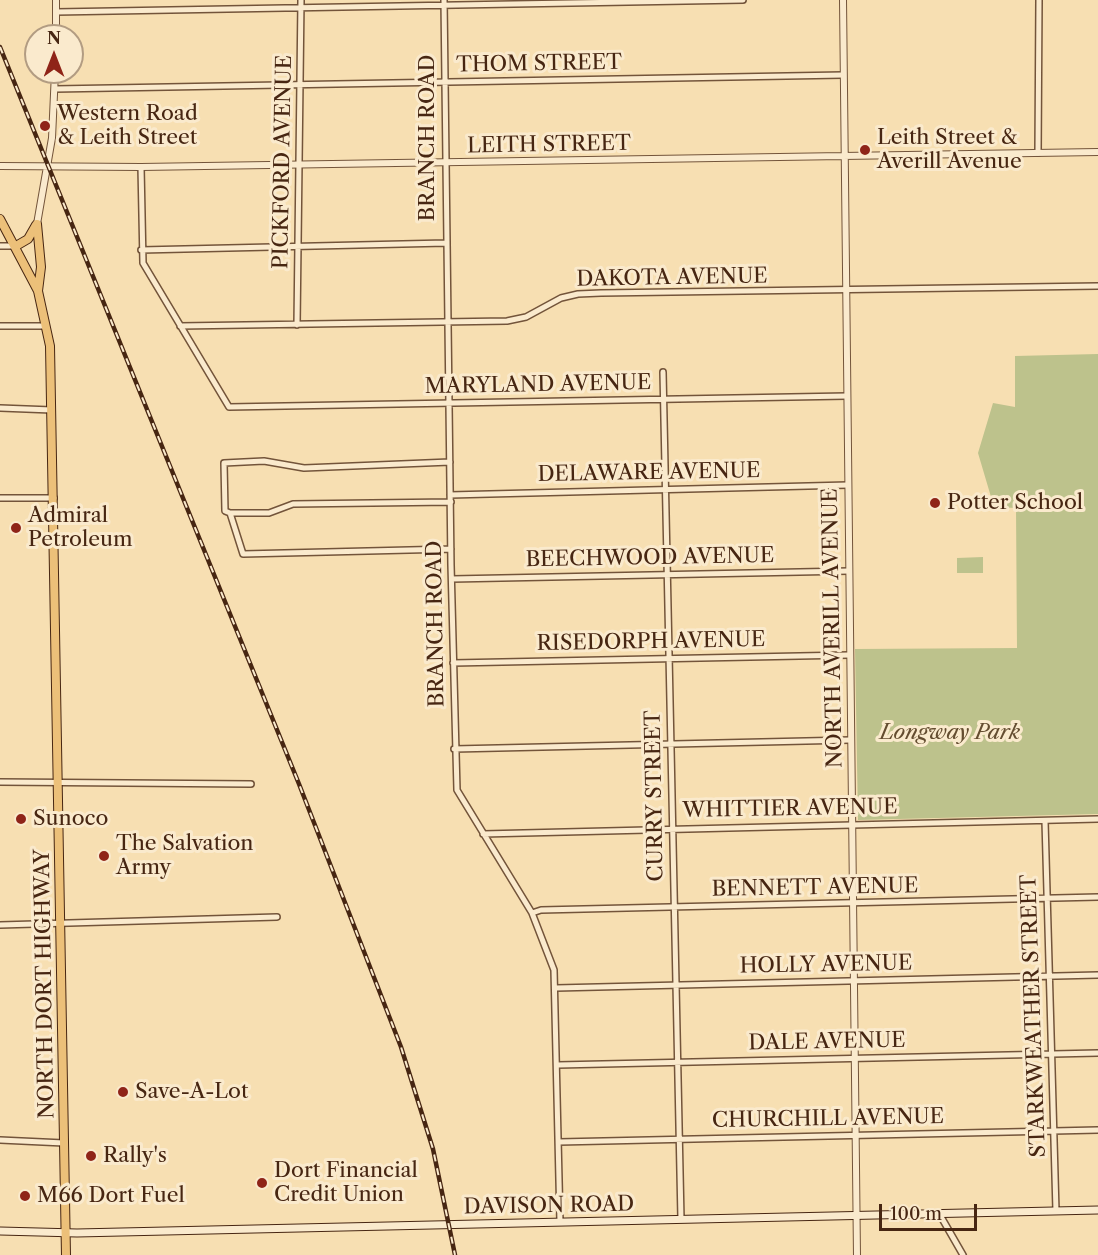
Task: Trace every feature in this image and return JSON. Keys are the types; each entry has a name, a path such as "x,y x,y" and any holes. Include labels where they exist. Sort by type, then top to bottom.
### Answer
{"main road":[{"name":"NORTH DORT HIGHWAY","path":"0,219 38,291 50,346 66,1143 66,1255"},
{"path":"16,246 28,239 37,224"},
{"path":"37,224 41,267 38,291"},
{"name":"DAVISON ROAD","path":"0,1231 66,1234 1098,1210"}],"street":[{"path":"56,0 56,24"},
{"path":"56,12 301,3 743,0"},
{"name":"NORTH AVERILL AVENUE","path":"843,0 851,824 858,1255"},
{"path":"1038,153 1039,0"},
{"name":"BRANCH ROAD","path":"444,2 444,162 454,749 457,790 532,913 554,970 560,1222"},
{"name":"PICKFORD AVENUE","path":"297,325 301,3"},
{"name":"THOM STREET","path":"55,89 843,75"},
{"path":"37,224 48,166 55,84"},
{"name":"LEITH STREET","path":"0,166 141,167 1098,152"},
{"path":"141,167 143,263 180,326"},
{"path":"141,250 446,243"},
{"path":"0,246 16,246"},
{"name":"DAKOTA AVENUE","path":"180,326 507,321 526,317 561,298 578,294 1098,286"},
{"path":"0,326 46,326"},
{"name":"MARYLAND AVENUE","path":"180,326 229,408 847,396"},
{"name":"CURRY STREET","path":"663,372 681,1219"},
{"path":"0,408 52,410"},
{"path":"450,462 304,468 264,461 224,464 225,511 269,513 293,504 451,502"},
{"name":"DELAWARE AVENUE","path":"450,495 848,485"},
{"path":"0,498 54,498"},
{"path":"230,513 243,554 451,549"},
{"name":"BEECHWOOD AVENUE","path":"452,579 849,571"},
{"name":"RISEDORPH AVENUE","path":"453,663 849,655"},
{"path":"454,749 850,740"},
{"path":"0,782 251,783"},
{"name":"WHITTIER AVENUE","path":"483,834 1098,819"},
{"name":"STARKWEATHER STREET","path":"1045,821 1056,1211"},
{"name":"BENNETT AVENUE","path":"532,913 541,910 1098,897"},
{"path":"0,925 277,917"},
{"name":"HOLLY AVENUE","path":"556,988 1098,975"},
{"name":"DALE AVENUE","path":"558,1065 1098,1053"},
{"name":"CHURCHILL AVENUE","path":"559,1142 1098,1130"},
{"path":"0,1140 66,1143"},
{"path":"940,1215 963,1255"}],"green space":[{"name":"Longway Park","path":"1098,354 1098,814 858,820 855,649 1017,648 1016,508 994,507 978,453 993,403 1015,407 1015,356"},
{"path":"983,557 983,573 957,573 957,558"}],"railway":[{"path":"0,47 299,784 401,1047 433,1149 455,1255"}],"place":[{"name":"Western Road & Leith Street","path":"45,126"},
{"name":"Leith Street & Averill Avenue","path":"865,150"},
{"name":"Potter School","path":"935,503"},
{"name":"Admiral Petroleum","path":"16,528"},
{"name":"Sunoco","path":"21,819"},
{"name":"The Salvation Army","path":"104,856"},
{"name":"Save-A-Lot","path":"123,1092"},
{"name":"Rally's","path":"91,1156"},
{"name":"Dort Financial Credit Union","path":"262,1183"},
{"name":"M66 Dort Fuel","path":"25,1196"}]}
